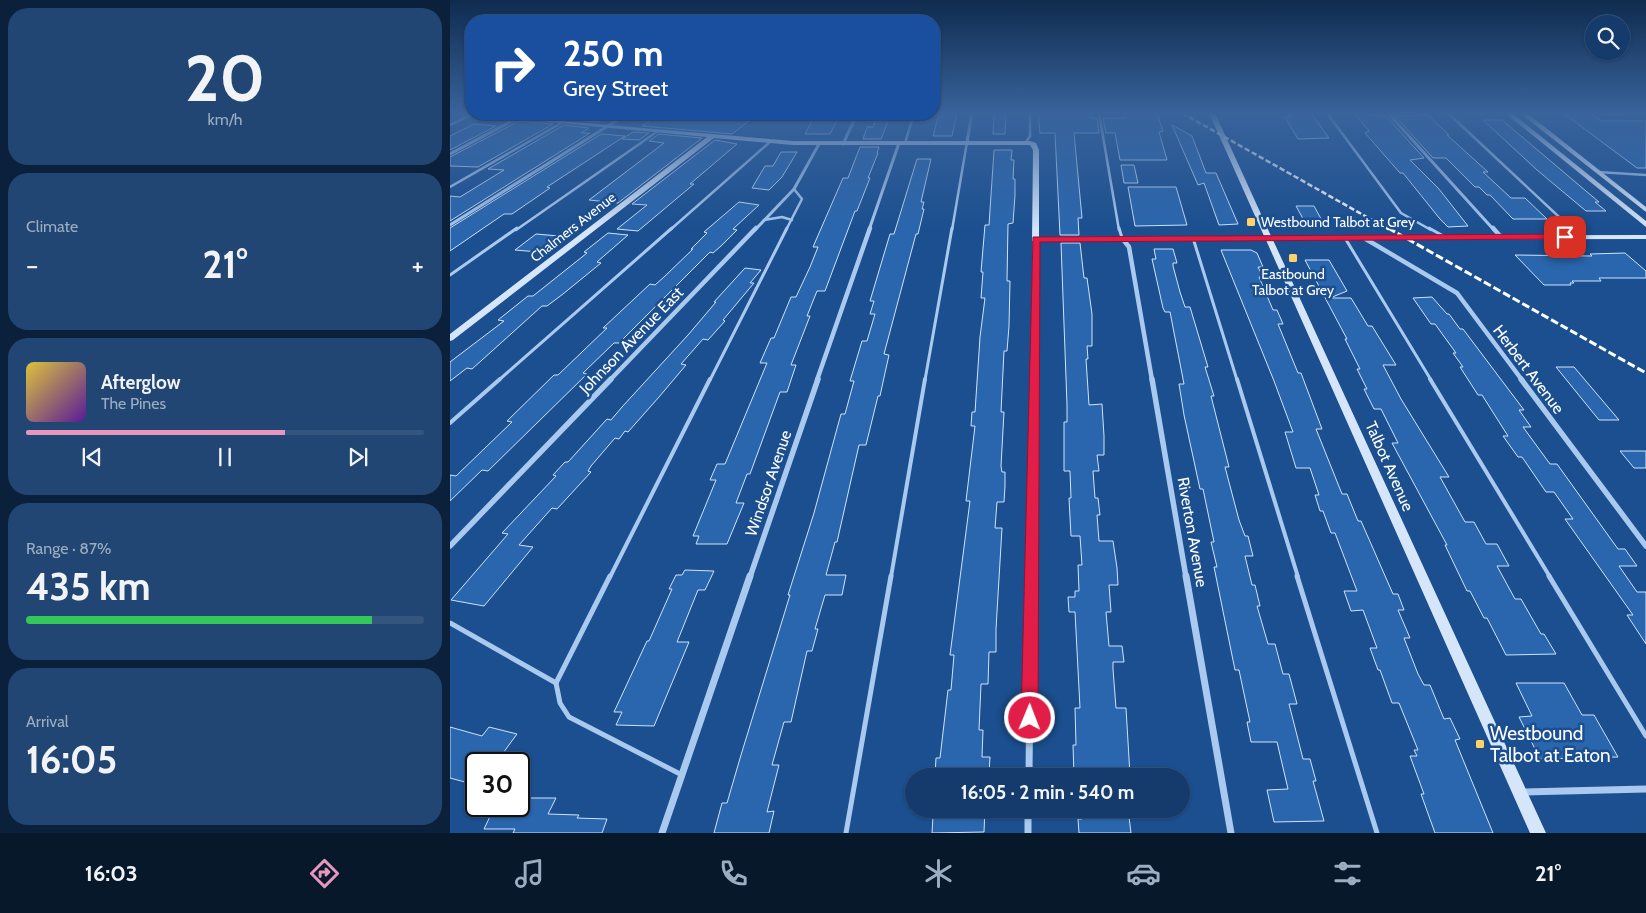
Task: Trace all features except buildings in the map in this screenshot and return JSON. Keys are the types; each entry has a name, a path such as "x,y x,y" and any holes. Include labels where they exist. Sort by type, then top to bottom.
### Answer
{"street":[{"path":"450,225 566,152"},
{"name":"Chalmers Avenue","path":"450,338 691,152"},
{"name":"Johnson Avenue East","path":"450,546 794,189 815,152"},
{"name":"Windsor Avenue","path":"662,833 899,152"},
{"path":"1029,768 1036,152"},
{"name":"Talbot Avenue","path":"1230,152 1538,833"},
{"path":"1423,152 1501,237"},
{"path":"1557,152 1646,225"},
{"path":"1572,152 1646,210"},
{"path":"1572,164 1598,172"},
{"path":"1036,239 1646,237"},
{"name":"Riverton Avenue","path":"1122,238 1129,247 1231,833"},
{"name":"Herbert Avenue","path":"1364,238 1457,293 1646,546"},
{"path":"1520,792 1646,789"},
{"path":"1028,818 1028,833"}],"lane":[{"path":"450,187 511,152"},
{"path":"450,275 628,152"},
{"path":"450,423 758,152"},
{"path":"846,833 966,152"},
{"path":"1105,152 1118,229 1122,238"},
{"path":"1356,152 1401,213 1445,237"},
{"path":"1490,152 1581,237"},
{"path":"1598,172 1646,175"},
{"path":"682,775 569,717 560,703 556,683 792,220 802,199 794,189"},
{"path":"764,220 788,217 792,220"},
{"path":"1193,238 1377,833"},
{"path":"1345,238 1646,736"},
{"path":"450,623 556,683"}],"railway":[{"path":"1251,152 1390,230"},
{"path":"1388,228 1646,373"}],"place":[{"name":"Westbound Talbot at Grey","path":"1251,222"},
{"name":"Eastbound Talbot at Grey","path":"1293,258"},
{"name":"Westbound Talbot at Eaton","path":"1480,744"}],"route":[{"path":"1030,718 1036,239 1565,237"}]}
